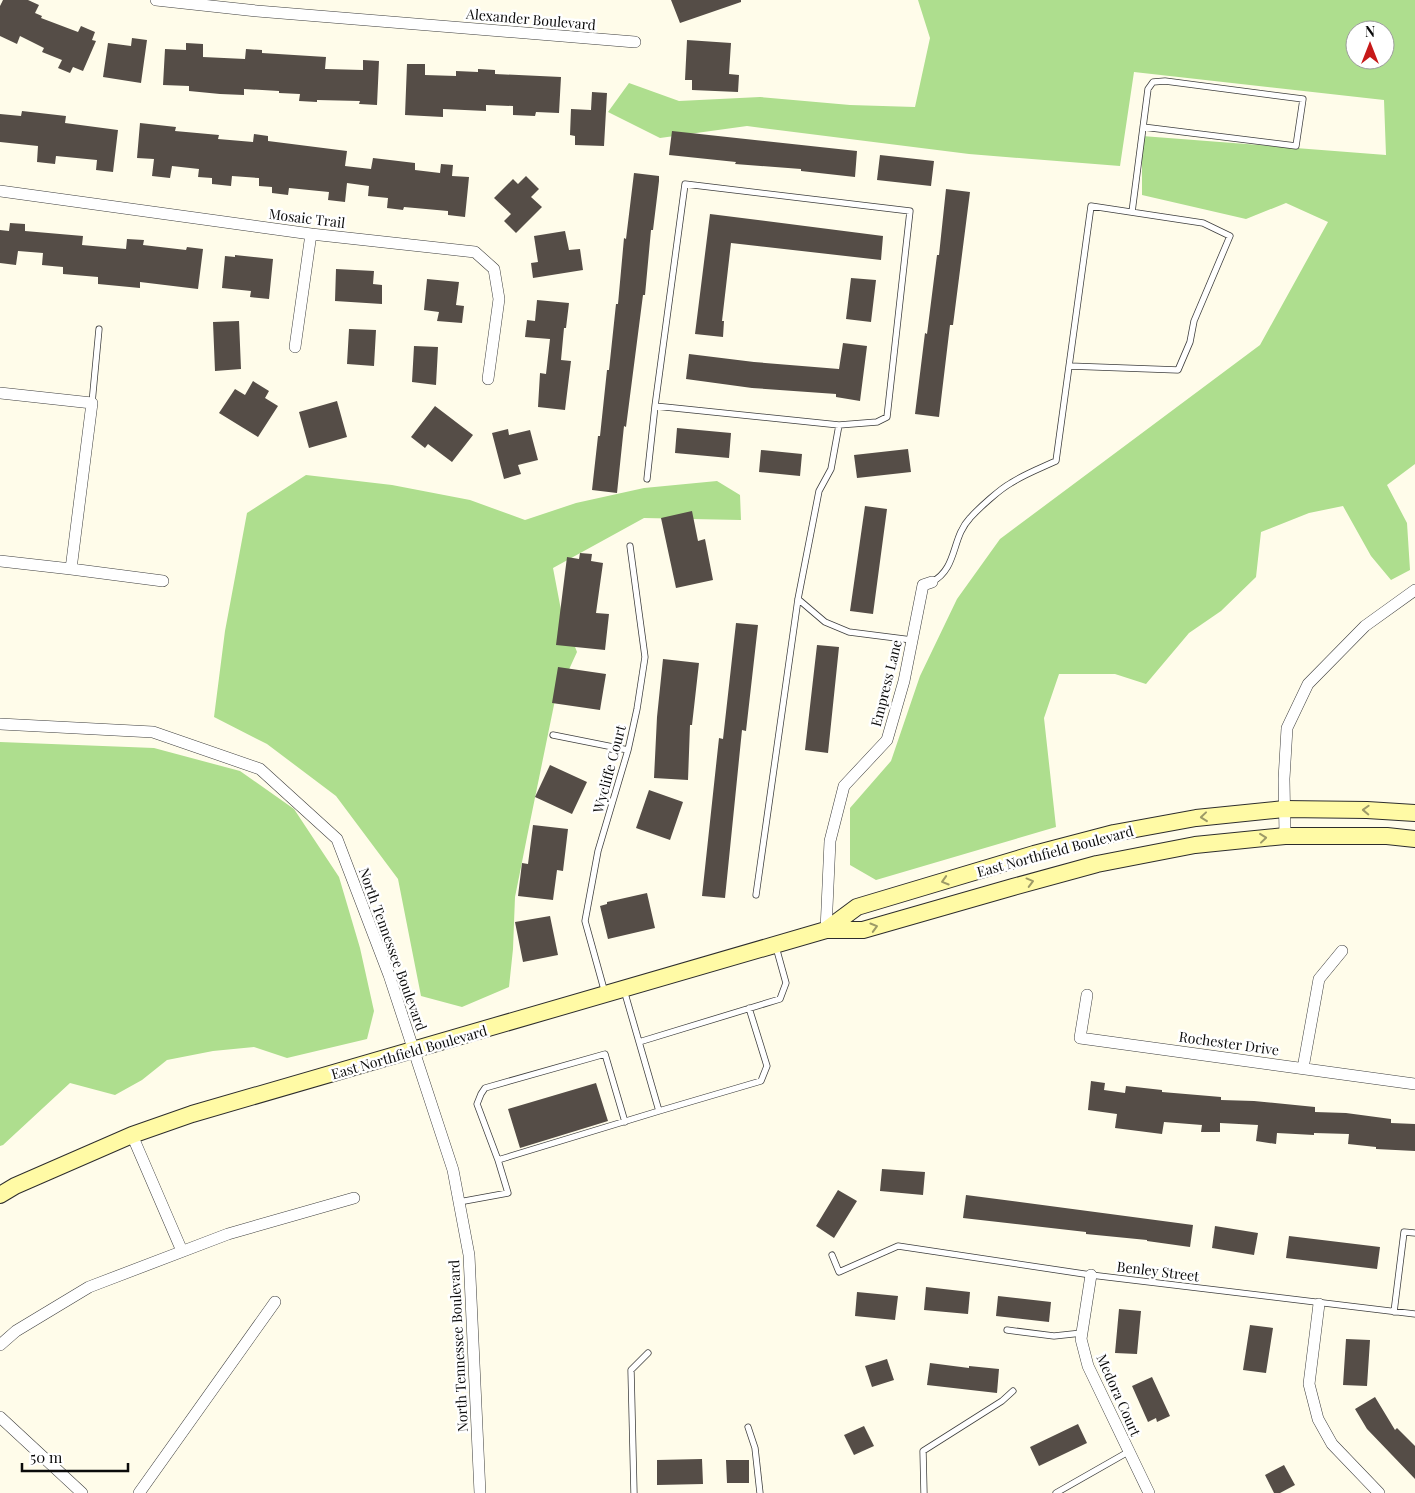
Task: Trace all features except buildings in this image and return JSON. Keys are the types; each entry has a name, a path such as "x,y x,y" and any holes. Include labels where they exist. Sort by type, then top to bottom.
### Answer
{"main road":[{"name":"East Northfield Boulevard","path":"826,930 857,908 1034,854 1105,835 1196,818 1284,809 1367,810 1415,813"},
{"name":"East Northfield Boulevard","path":"0,1195 15,1186 132,1135 192,1114 826,930 863,930 1097,864 1195,845 1286,836 1387,836 1415,839"}],"street":[{"name":"Alexander Boulevard","path":"156,0 266,12 635,42"},
{"name":"Mosaic Trail","path":"0,191 311,234 475,252 494,269 499,299 488,379"},
{"path":"296,347 311,234"},
{"path":"0,393 92,403 71,569"},
{"path":"0,562 163,581"},
{"name":"Empress Lane","path":"826,930 830,841 844,786 887,740 904,681 923,585 932,582"},
{"path":"1286,836 1284,779 1287,728 1308,684 1365,626 1415,590"},
{"name":"North Tennessee Boulevard","path":"0,724 153,732 260,769 337,838 389,975 454,1170 469,1255 480,1493"},
{"path":"1303,1068 1319,979 1342,951"},
{"name":"Rochester Drive","path":"1087,995 1080,1038 1415,1084"},
{"path":"132,1135 182,1251"},
{"path":"0,1346 16,1331 89,1287 228,1234 354,1198"},
{"name":"Medora Court","path":"1091,1275 1081,1339 1088,1366 1149,1493"},
{"path":"139,1493 275,1302"},
{"path":"1319,1304 1309,1384 1318,1419 1332,1444 1379,1493"},
{"path":"0,1417 82,1493"}],"lane":[{"path":"1132,212 1143,126 1148,89 1153,82 1164,80 1303,98 1296,146 1143,126"},
{"path":"647,479 655,406 685,184 910,211 886,417 877,422 839,425 655,406"},
{"path":"932,582 942,577 950,563 956,542 969,519 1009,483 1056,461 1069,366 1091,206 1202,223 1230,236 1194,321 1190,342 1184,360 1178,370 1069,366"},
{"path":"92,403 98,329"},
{"path":"756,895 798,599 819,491 831,469 839,425"},
{"name":"Wycliffe Court","path":"605,995 585,921 598,851 638,709 645,657 630,546"},
{"path":"798,599 825,622 849,632 912,640"},
{"path":"553,735 628,750"},
{"path":"639,1042 780,999 786,983 775,945"},
{"path":"624,990 659,1111"},
{"path":"498,1160 761,1081 767,1066 749,1008"},
{"path":"460,1202 508,1193 477,1104 486,1088 604,1054 625,1122"},
{"path":"1394,1312 1404,1232 1415,1233"},
{"name":"Benley Street","path":"832,1255 838,1272 898,1246 1091,1275 1319,1304 1415,1314"},
{"path":"1007,1330 1054,1336 1082,1333"},
{"path":"634,1493 631,1370 648,1353"},
{"path":"924,1493 923,1452 1002,1401 1012,1390"},
{"path":"748,1426 755,1448 760,1493"},
{"path":"1056,1493 1128,1452"}],"green space":[{"path":"918,0 1415,0 1415,464 1387,485 1407,523 1410,570 1391,580 1371,556 1343,506 1309,513 1261,532 1256,577 1221,611 1189,633 1146,684 1115,674 1059,674 1044,718 1056,827 876,880 850,865 850,808 891,761 920,676 957,599 1000,539 1260,345 1328,222 1286,203 1246,219 1142,195 1142,136 1386,155 1384,100 1134,72 1120,166 969,154 747,126 660,138 608,112 629,83 679,101 760,97 850,105 915,107 930,38"},
{"path":"306,475 392,485 470,500 525,520 576,503 644,488 717,481 740,495 741,520 644,518 553,568 561,610 577,652 555,700 529,827 515,897 509,987 462,1007 421,996 398,879 336,796 267,744 214,717 225,631 247,513"},
{"path":"0,742 154,748 240,771 294,809 339,877 360,948 374,1011 367,1039 287,1058 254,1047 213,1051 167,1060 142,1080 115,1095 70,1083 0,1146"}]}
